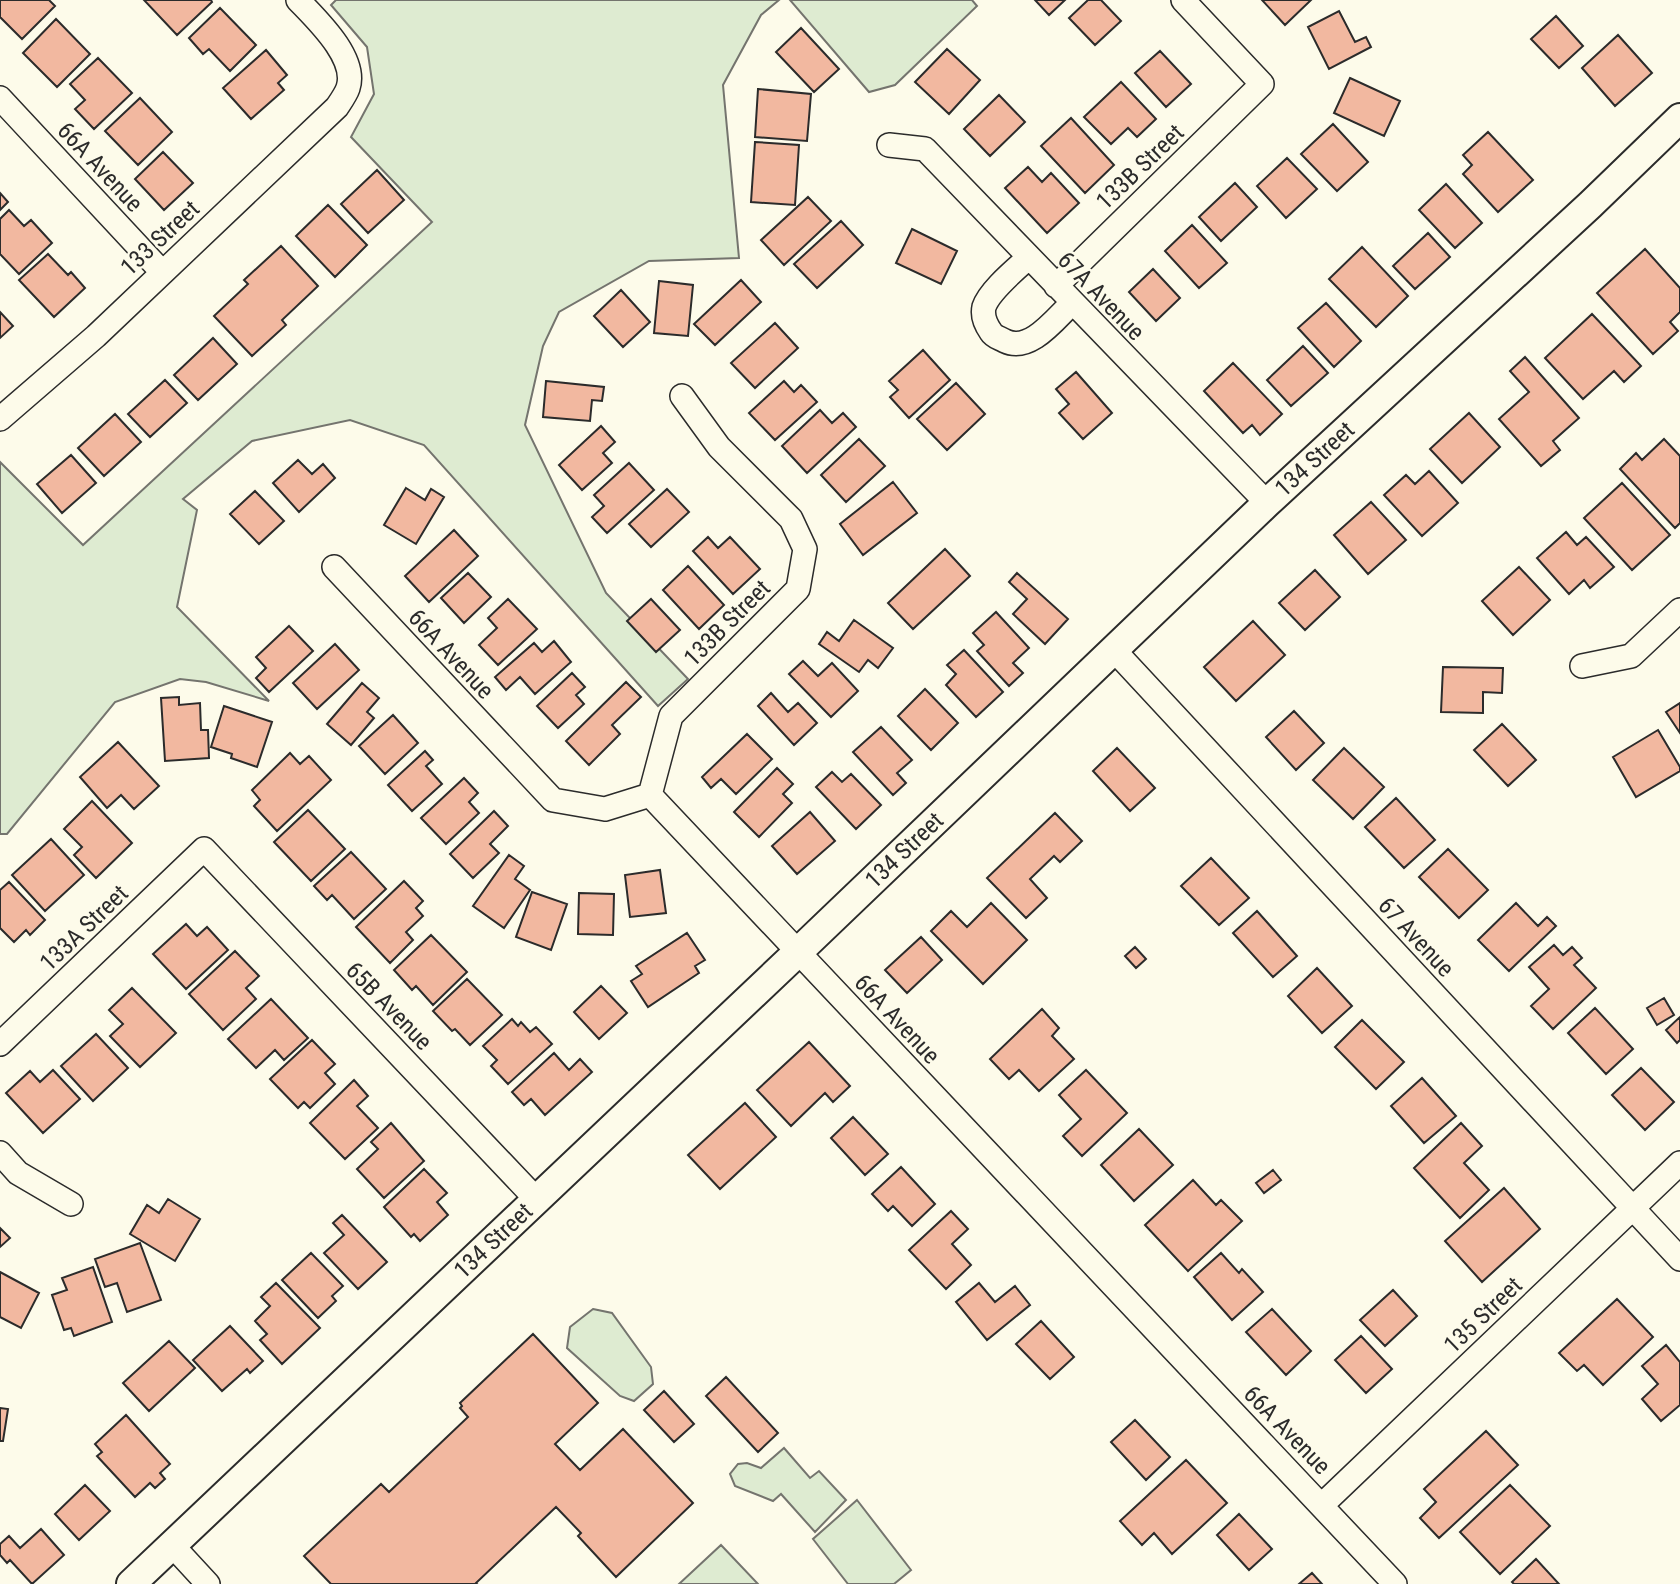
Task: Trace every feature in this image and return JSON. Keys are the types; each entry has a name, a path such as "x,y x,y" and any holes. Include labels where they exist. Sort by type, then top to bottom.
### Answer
{"street":[{"name":"133 Street","path":"0,419 96,336 329,115 348,88 349,71 344,57 327,31 298,0"},
{"name":"133B Street","path":"1056,286 1262,84 1183,0"},
{"name":"66A Avenue","path":"0,98 162,272"},
{"name":"134 Street","path":"131,1584 1267,503 1580,215 1680,118"},
{"name":"67A Avenue","path":"889,145 925,149 1267,503"},
{"path":"1028,258 999,286 985,305 984,320 992,335 1009,343 1026,343 1045,330 1072,303"},
{"name":"133B Street","path":"650,795 671,716 798,589 805,549 791,519 719,447 682,396"},
{"name":"66A Avenue","path":"334,567 553,800 605,809 650,795 1395,1584"},
{"path":"1582,666 1631,656 1680,610"},
{"name":"67 Avenue","path":"1114,650 1680,1259"},
{"name":"133A Street","path":"0,1044 204,849"},
{"name":"65B Avenue","path":"204,849 536,1199"},
{"path":"0,1153 18,1173 71,1204"},
{"name":"135 Street","path":"1322,1505 1680,1163"},
{"path":"172,1545 208,1584"}],"green space":[{"path":"336,0 779,0 761,15 723,85 739,258 649,261 559,312 543,346 525,425 606,593 688,679 658,706 424,445 350,420 252,441 183,499 197,510 177,607 269,701 206,682 180,679 115,702 7,834 0,834 0,462 83,545 432,222 351,137 374,94 367,47 331,5"},
{"path":"790,0 972,0 977,6 895,85 869,92"},
{"path":"593,1309 612,1313 651,1367 653,1384 634,1401 620,1396 567,1348 570,1327"},
{"path":"784,1448 810,1478 819,1471 846,1500 815,1532 781,1494 773,1501 735,1486 730,1474 738,1464 747,1463 761,1468"},
{"path":"857,1500 911,1570 894,1584 848,1584 813,1539"},
{"path":"721,1545 758,1584 679,1584"}],"building":[{"path":"0,0 49,0 55,6 22,39 0,17"},
{"path":"144,0 211,0 212,2 177,35"},
{"path":"1035,0 1065,0 1049,15"},
{"path":"1088,0 1101,0 1121,21 1095,45 1069,18"},
{"path":"1262,0 1311,0 1285,25"},
{"path":"220,8 256,45 230,71 209,49 203,54 189,38"},
{"path":"1339,11 1355,42 1366,37 1371,47 1329,69 1308,27"},
{"path":"1556,16 1583,46 1559,68 1531,39"},
{"path":"56,19 90,54 57,87 23,53"},
{"path":"801,28 839,69 814,92 776,52"},
{"path":"1618,35 1652,73 1615,106 1582,68"},
{"path":"947,49 980,80 949,114 915,82"},
{"path":"266,50 287,75 278,83 284,90 251,119 223,88"},
{"path":"1160,51 1191,84 1166,107 1135,73"},
{"path":"98,58 132,93 94,129 75,109 85,100 70,84"},
{"path":"1350,78 1400,101 1384,136 1334,113"},
{"path":"1121,82 1156,119 1137,137 1128,128 1111,144 1084,117"},
{"path":"758,89 811,94 807,141 755,137"},
{"path":"999,95 1025,122 990,156 964,129"},
{"path":"140,98 172,132 138,165 105,131"},
{"path":"1071,118 1114,165 1085,193 1041,146"},
{"path":"1333,124 1368,162 1337,191 1301,154"},
{"path":"1488,132 1533,180 1498,212 1463,174 1472,165 1463,155"},
{"path":"755,142 799,145 795,205 751,202"},
{"path":"163,152 193,183 164,210 135,179"},
{"path":"1287,158 1317,189 1286,218 1257,186"},
{"path":"1028,167 1042,182 1051,173 1079,203 1047,233 1005,188"},
{"path":"377,170 404,200 368,233 341,204"},
{"path":"1235,183 1257,207 1221,241 1199,217"},
{"path":"1446,184 1482,223 1455,248 1419,210"},
{"path":"0,193 8,202 0,210"},
{"path":"808,197 831,221 784,265 761,240"},
{"path":"328,205 367,245 335,277 296,236"},
{"path":"9,210 24,226 31,220 52,243 19,274 0,254 0,219"},
{"path":"841,221 863,245 817,288 794,264"},
{"path":"1192,225 1227,263 1199,288 1165,251"},
{"path":"912,229 957,251 941,284 896,263"},
{"path":"1428,233 1450,257 1415,289 1393,266"},
{"path":"281,246 318,286 282,320 286,325 252,356 214,316 248,284 244,280"},
{"path":"1362,247 1408,296 1376,327 1329,279"},
{"path":"1645,249 1680,288 1680,312 1670,322 1678,331 1653,354 1597,293"},
{"path":"48,254 68,275 71,272 85,288 54,317 19,280"},
{"path":"1153,269 1180,298 1156,321 1129,292"},
{"path":"741,280 761,302 715,345 694,324"},
{"path":"659,281 693,285 688,336 654,333"},
{"path":"621,290 650,322 623,347 594,316"},
{"path":"1326,303 1361,341 1334,367 1298,328"},
{"path":"0,312 13,326 0,338"},
{"path":"1592,314 1641,366 1624,382 1614,371 1583,399 1545,358"},
{"path":"775,323 798,348 755,388 731,363"},
{"path":"213,338 237,364 198,400 174,375"},
{"path":"1303,346 1328,373 1291,406 1267,380"},
{"path":"923,350 950,380 909,418 890,397 898,390 889,381"},
{"path":"1525,357 1579,418 1553,441 1560,450 1541,466 1499,419 1529,392 1510,371"},
{"path":"1233,363 1282,414 1260,435 1252,425 1243,433 1204,391"},
{"path":"1076,372 1112,413 1083,439 1059,413 1069,404 1056,389"},
{"path":"165,380 187,403 150,437 128,414"},
{"path":"546,381 604,387 602,401 592,400 590,421 543,417"},
{"path":"784,381 794,392 801,385 817,402 775,440 749,413"},
{"path":"956,383 985,414 947,450 917,419"},
{"path":"820,410 832,423 843,413 856,427 807,473 782,446"},
{"path":"1469,413 1500,447 1462,483 1430,449"},
{"path":"115,414 141,442 104,476 78,448"},
{"path":"601,426 615,442 603,453 612,463 582,490 559,465"},
{"path":"859,439 885,466 846,502 821,475"},
{"path":"1664,439 1680,456 1680,523 1675,528 1620,469 1636,453 1642,460"},
{"path":"71,455 96,483 62,513 37,484"},
{"path":"298,460 312,474 323,464 335,478 299,512 273,483"},
{"path":"629,463 654,490 607,533 592,517 604,506 594,495"},
{"path":"1429,471 1458,503 1422,536 1384,495 1406,475 1415,484"},
{"path":"893,482 917,513 863,555 840,524"},
{"path":"1622,483 1670,535 1632,570 1584,518"},
{"path":"406,488 425,500 431,489 444,497 416,544 384,525"},
{"path":"667,489 689,512 651,547 629,524"},
{"path":"255,491 284,521 259,544 230,514"},
{"path":"1371,502 1406,540 1368,574 1334,535"},
{"path":"454,530 478,556 429,602 405,576"},
{"path":"1566,532 1577,545 1586,537 1614,567 1590,588 1584,580 1569,594 1537,558"},
{"path":"708,537 718,548 730,537 760,569 733,594 693,551"},
{"path":"945,549 970,576 913,629 888,603"},
{"path":"688,566 724,605 699,629 663,590"},
{"path":"1519,567 1550,600 1513,635 1482,601"},
{"path":"1315,570 1340,597 1305,630 1279,603"},
{"path":"468,573 491,597 464,623 441,598"},
{"path":"1017,573 1068,619 1045,644 1013,614 1027,599 1009,582"},
{"path":"508,599 537,629 498,665 479,645 497,628 488,618"},
{"path":"651,599 680,630 656,652 627,621"},
{"path":"996,612 1029,648 1013,663 1023,673 1009,686 977,651 984,645 973,633"},
{"path":"854,620 893,648 878,668 868,660 859,672 819,644 827,632 839,641"},
{"path":"1253,621 1285,655 1236,701 1204,667"},
{"path":"289,626 313,651 269,692 256,678 266,668 256,657"},
{"path":"554,641 571,662 535,694 520,677 506,690 495,677 534,643 542,652"},
{"path":"335,644 359,670 317,709 293,683"},
{"path":"964,650 1003,692 976,717 946,685 956,674 947,665"},
{"path":"803,661 818,676 832,663 858,691 831,717 789,674"},
{"path":"1443,667 1503,668 1502,693 1483,692 1483,713 1441,712"},
{"path":"572,673 585,687 576,695 584,704 558,728 537,706"},
{"path":"626,682 641,697 612,725 620,734 589,765 566,741"},
{"path":"362,683 379,698 367,712 374,718 351,745 327,724"},
{"path":"925,689 958,723 931,750 898,716"},
{"path":"771,693 788,712 798,703 817,723 794,745 758,706"},
{"path":"179,697 179,705 200,703 201,730 208,730 209,758 165,761 161,698"},
{"path":"1680,703 1680,733 1666,712"},
{"path":"224,706 272,722 257,767 231,758 232,754 211,747"},
{"path":"1294,711 1324,743 1296,770 1266,737"},
{"path":"393,715 418,743 385,774 359,746"},
{"path":"1502,724 1536,760 1508,786 1474,750"},
{"path":"881,727 912,760 897,773 906,783 893,795 853,752"},
{"path":"1658,730 1680,771 1636,797 1613,757"},
{"path":"747,734 772,759 736,794 721,779 711,788 702,777"},
{"path":"118,742 159,786 134,809 121,795 107,808 80,777"},
{"path":"1117,748 1155,788 1130,811 1093,771"},
{"path":"1344,748 1384,787 1353,819 1313,780"},
{"path":"425,751 433,760 426,766 442,784 412,811 388,785"},
{"path":"290,753 300,764 309,756 331,780 277,831 254,806 260,800 252,790"},
{"path":"777,768 793,784 783,794 792,803 759,837 734,812"},
{"path":"832,772 842,782 851,774 881,805 856,829 816,787"},
{"path":"464,778 478,793 469,802 479,813 446,844 421,818"},
{"path":"1396,798 1435,840 1404,868 1365,827"},
{"path":"92,801 132,843 96,878 74,855 82,847 64,829"},
{"path":"308,810 345,849 311,881 274,842"},
{"path":"494,811 508,826 490,844 499,853 473,878 450,854"},
{"path":"810,812 835,841 797,874 772,846"},
{"path":"1055,813 1082,841 1060,862 1054,856 1030,879 1047,898 1026,918 987,878"},
{"path":"51,839 84,875 45,911 12,875"},
{"path":"1448,849 1488,890 1459,918 1419,877"},
{"path":"351,852 386,889 354,919 332,895 327,900 314,886"},
{"path":"509,855 524,866 515,879 530,890 504,928 473,906"},
{"path":"1211,858 1249,898 1219,925 1181,886"},
{"path":"660,870 666,913 630,917 625,875"},
{"path":"404,881 423,901 416,908 423,916 406,932 413,940 390,963 356,927"},
{"path":"9,882 45,920 30,935 26,930 14,942 0,928 0,890"},
{"path":"532,892 567,904 551,950 516,937"},
{"path":"579,893 614,894 613,935 578,934"},
{"path":"991,903 1027,940 983,984 931,931 951,911 967,927"},
{"path":"1516,903 1538,926 1547,917 1556,926 1509,971 1478,940"},
{"path":"1257,911 1297,956 1273,977 1233,933"},
{"path":"186,924 197,936 207,927 228,950 186,989 153,954"},
{"path":"687,933 705,960 695,966 699,973 648,1007 631,981 642,974 636,966"},
{"path":"431,935 467,972 433,1005 416,986 412,990 394,970"},
{"path":"921,937 942,960 907,993 885,970"},
{"path":"1554,945 1563,955 1572,947 1582,958 1574,965 1596,988 1553,1029 1531,1006 1549,989 1529,967"},
{"path":"1135,947 1146,959 1136,968 1125,956"},
{"path":"235,951 259,976 246,988 256,999 223,1030 189,994"},
{"path":"1317,968 1352,1006 1322,1033 1288,996"},
{"path":"467,979 502,1015 470,1045 433,1011"},
{"path":"601,986 627,1013 599,1039 574,1012"},
{"path":"132,988 176,1033 140,1067 110,1036 123,1024 109,1010"},
{"path":"1664,998 1674,1015 1657,1025 1647,1008"},
{"path":"271,999 308,1038 284,1060 275,1050 256,1068 228,1039"},
{"path":"1595,1008 1633,1049 1606,1074 1568,1033"},
{"path":"1042,1009 1059,1028 1052,1036 1074,1059 1039,1091 1019,1070 1009,1079 990,1059"},
{"path":"1680,1017 1680,1040 1677,1043 1666,1030"},
{"path":"512,1019 518,1026 521,1022 530,1032 536,1027 552,1044 508,1084 491,1066 497,1060 483,1046"},
{"path":"1362,1020 1404,1062 1376,1089 1335,1047"},
{"path":"96,1034 128,1068 93,1101 61,1066"},
{"path":"312,1040 335,1064 325,1073 335,1084 310,1108 304,1102 298,1108 270,1079"},
{"path":"809,1042 850,1086 833,1102 825,1093 791,1126 757,1090"},
{"path":"554,1053 569,1070 580,1059 592,1072 545,1115 531,1099 524,1105 512,1092"},
{"path":"1641,1068 1674,1102 1645,1130 1612,1095"},
{"path":"53,1070 80,1099 43,1133 6,1093 30,1071 40,1082"},
{"path":"1086,1070 1127,1113 1082,1156 1063,1136 1081,1119 1059,1095"},
{"path":"1422,1078 1456,1116 1424,1143 1391,1106"},
{"path":"354,1080 368,1096 357,1106 378,1128 345,1159 310,1123"},
{"path":"745,1103 776,1137 720,1189 688,1155"},
{"path":"853,1117 888,1154 865,1175 831,1138"},
{"path":"391,1123 424,1161 384,1198 357,1169 378,1149 371,1142"},
{"path":"1461,1123 1482,1146 1464,1163 1489,1190 1460,1218 1414,1168"},
{"path":"1139,1129 1173,1165 1134,1201 1101,1165"},
{"path":"901,1167 935,1204 912,1226 893,1206 888,1211 872,1194"},
{"path":"424,1169 447,1193 437,1202 448,1215 420,1241 414,1234 411,1237 384,1207"},
{"path":"1273,1170 1281,1180 1264,1193 1256,1183"},
{"path":"1193,1180 1216,1205 1221,1200 1242,1221 1188,1271 1145,1225"},
{"path":"1504,1188 1540,1229 1482,1282 1445,1241"},
{"path":"168,1199 200,1219 175,1261 130,1234 147,1205 159,1213"},
{"path":"951,1211 968,1229 952,1244 971,1265 946,1289 909,1250"},
{"path":"342,1215 387,1262 358,1289 324,1253 344,1235 333,1223"},
{"path":"0,1228 10,1238 0,1247"},
{"path":"140,1243 161,1300 127,1312 117,1283 105,1287 95,1259"},
{"path":"311,1253 343,1286 332,1296 336,1301 318,1318 282,1280"},
{"path":"1221,1253 1239,1273 1242,1269 1263,1292 1232,1320 1194,1277"},
{"path":"93,1267 112,1322 74,1336 71,1328 64,1330 52,1295 67,1290 62,1278"},
{"path":"0,1272 39,1293 21,1328 0,1317"},
{"path":"276,1283 320,1328 282,1364 260,1340 267,1334 255,1321 270,1306 261,1297"},
{"path":"979,1283 995,1302 1015,1286 1030,1305 987,1340 956,1302"},
{"path":"1393,1290 1417,1316 1385,1346 1360,1320"},
{"path":"1617,1299 1653,1337 1603,1385 1584,1365 1577,1371 1559,1353"},
{"path":"1272,1309 1311,1351 1286,1375 1246,1332"},
{"path":"1041,1321 1074,1357 1050,1379 1016,1344"},
{"path":"230,1326 263,1361 250,1373 247,1369 222,1391 193,1360"},
{"path":"533,1334 598,1403 555,1444 580,1470 623,1429 693,1503 616,1577 578,1536 581,1533 556,1507 477,1584 331,1584 304,1556 381,1484 389,1492 468,1417 460,1408 460,1403"},
{"path":"1361,1336 1392,1369 1366,1393 1335,1360"},
{"path":"169,1341 195,1368 149,1411 123,1383"},
{"path":"1666,1345 1680,1362 1680,1405 1661,1421 1642,1399 1658,1384 1642,1366"},
{"path":"726,1377 778,1433 758,1452 706,1396"},
{"path":"664,1391 694,1424 674,1442 644,1410"},
{"path":"0,1408 8,1409 3,1441 0,1441"},
{"path":"126,1415 170,1464 160,1473 165,1479 155,1488 150,1483 135,1497 97,1456 102,1452 95,1444"},
{"path":"1135,1420 1170,1457 1146,1480 1111,1442"},
{"path":"1486,1431 1518,1465 1439,1538 1420,1518 1436,1502 1424,1489"},
{"path":"1186,1460 1227,1503 1172,1554 1154,1533 1142,1545 1120,1521"},
{"path":"85,1485 110,1511 79,1540 55,1514"},
{"path":"1510,1485 1550,1526 1500,1574 1460,1532"},
{"path":"1239,1514 1272,1549 1249,1570 1217,1535"},
{"path":"41,1529 64,1555 32,1584 10,1560 7,1563 0,1555 0,1544 9,1536 20,1548"},
{"path":"1536,1559 1559,1584 1512,1582"},
{"path":"1312,1573 1322,1584 1299,1584"}]}
